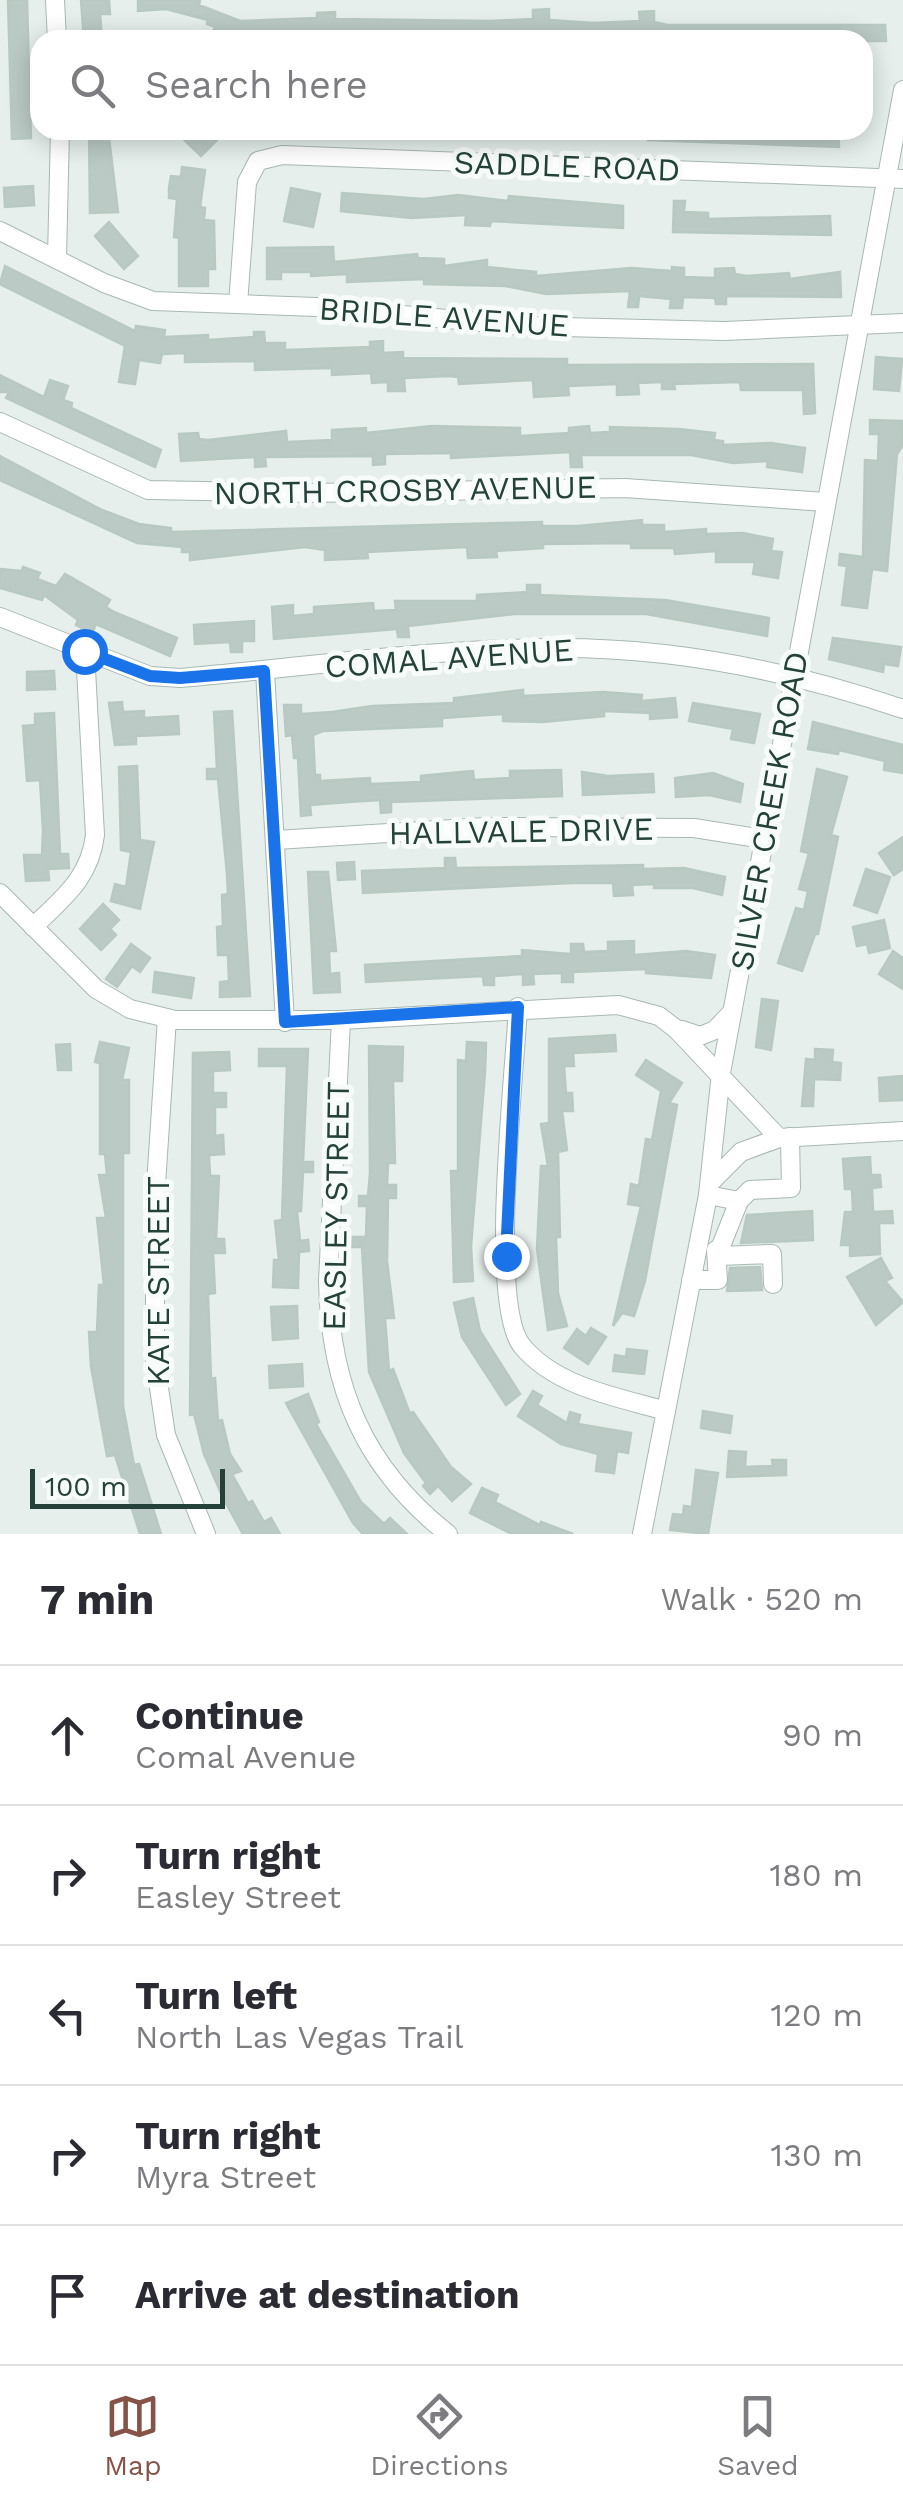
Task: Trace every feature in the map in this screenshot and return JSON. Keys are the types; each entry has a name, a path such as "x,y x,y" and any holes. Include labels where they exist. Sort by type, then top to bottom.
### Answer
{"street":[{"path":"55,0 56,30"},
{"name":"SILVER CREEK ROAD","path":"642,1534 709,1189 722,1073 856,326 896,179 903,90"},
{"path":"57,258 60,140"},
{"name":"SADDLE ROAD","path":"238,304 248,182 258,161 282,155 896,179"},
{"name":"BRIDLE AVENUE","path":"0,231 152,300 523,326 725,331 903,323"},
{"name":"NORTH CROSBY AVENUE","path":"0,422 148,490 309,494 625,488 825,502"},
{"name":"COMAL AVENUE","path":"0,617 150,676 180,678 559,648 690,658 794,676 903,709"},
{"path":"33,928 84,878 93,858 96,835 84,651"},
{"path":"264,671 285,1022"},
{"name":"HALLVALE DRIVE","path":"276,840 485,827 694,828 764,839"},
{"path":"0,893 96,989 130,1009 166,1018 285,1022 518,1007 618,1005 659,1016 784,1137 791,1188 750,1190 738,1201 719,1254 718,1280 691,1280"},
{"path":"518,1007 506,1256 509,1320 521,1345 564,1378 666,1411"},
{"path":"676,1029 700,1036 715,1030 733,1011"},
{"name":"KATE STREET","path":"166,1018 155,1200 155,1361 166,1436 206,1534"},
{"name":"EASLEY STREET","path":"341,1020 328,1281 328,1319 341,1388 378,1464 410,1504 448,1534"},
{"path":"738,1201 709,1189 741,1152 784,1137 903,1130"},
{"path":"697,1247 719,1254 772,1254 773,1284"}],"building":[{"path":"8,0 27,0 30,138 12,139"},
{"path":"81,0 109,0 110,14 100,14 101,30 83,30"},
{"path":"138,0 200,0 199,5 240,21 317,18 317,13 335,12 335,19 491,21 533,19 533,10 549,9 549,20 594,23 640,21 639,12 654,11 654,22 668,25 885,25 886,41 873,41 873,30 214,30 208,20 166,9 138,11"},
{"path":"89,140 109,140 118,212 90,213"},
{"path":"184,140 217,140 201,156"},
{"path":"648,140 839,140 839,147"},
{"path":"182,167 205,170 200,207 205,208 204,220 214,221 215,269 208,269 208,286 179,286 179,238 174,237 177,199 169,198 169,188 171,176 181,177"},
{"path":"33,186 34,205 5,207 4,188"},
{"path":"291,188 320,194 313,227 284,221"},
{"path":"342,193 424,199 458,195 508,201 509,196 623,206 623,228 491,221 490,226 465,225 466,215 412,218 341,211"},
{"path":"674,201 685,201 684,212 708,213 708,219 830,216 831,235 673,232"},
{"path":"109,222 138,256 124,269 95,236"},
{"path":"333,247 334,262 417,254 418,258 444,259 444,266 487,260 487,267 536,272 536,276 631,268 672,271 672,267 684,268 684,277 715,278 715,269 734,268 735,274 746,276 789,273 790,279 840,272 841,297 726,296 726,304 716,304 715,298 683,297 682,308 670,308 671,299 639,296 638,307 628,307 630,291 546,294 505,286 424,284 424,279 347,282 347,274 311,276 311,272 281,272 281,279 267,279 267,248"},
{"path":"5,266 135,331 136,326 165,330 164,337 208,335 208,340 254,337 254,332 264,332 265,343 285,343 285,350 370,347 370,342 383,341 383,353 403,352 403,358 567,359 567,365 813,364 815,413 804,414 803,390 741,390 740,382 674,384 675,389 662,389 662,382 638,383 639,394 617,395 617,384 568,386 569,395 534,397 533,380 459,384 458,377 449,376 404,378 405,391 388,391 388,382 372,383 371,373 332,375 332,368 255,370 255,361 185,362 185,353 162,354 160,363 139,360 135,384 119,382 125,346 0,284"},
{"path":"876,357 902,359 899,391 874,389"},
{"path":"0,375 44,397 50,380 68,386 63,400 72,403 71,408 161,450 155,467 6,398 9,392 0,392"},
{"path":"870,420 902,421 903,445 897,454 887,571 872,569 867,608 842,605 847,566 839,565 840,554 863,557 865,460 878,461 879,434 870,434"},
{"path":"432,426 520,428 520,436 569,433 569,428 589,426 590,433 610,432 610,427 679,429 715,433 714,440 723,441 723,445 771,443 805,448 802,472 767,467 768,461 733,463 691,455 581,455 582,467 571,467 570,452 451,458 451,453 385,454 385,464 373,465 373,456 265,457 266,466 255,467 255,457 181,461 179,434 198,433 199,439 208,440 286,431 287,442 332,440 332,430 366,428 366,433"},
{"path":"0,456 102,510 139,524 171,528 171,532 542,522 542,526 578,526 642,520 642,525 664,525 664,532 706,529 706,534 743,533 773,539 771,551 782,552 778,578 753,574 755,562 716,562 716,551 675,554 674,548 631,548 631,543 543,544 543,548 496,551 497,557 468,558 467,547 367,552 368,558 325,560 325,550 305,547 190,560 190,552 182,552 182,547 137,543 0,480"},
{"path":"23,567 40,573 37,579 56,586 65,574 110,600 106,607 114,612 177,638 170,656 96,624 92,633 76,625 78,620 44,595 42,600 0,588 0,569 22,571"},
{"path":"527,585 540,585 540,595 665,600 769,618 767,636 646,614 514,614 408,626 409,637 398,637 397,629 274,639 272,607 293,605 293,616 314,614 314,607 373,603 374,611 396,610 395,601 477,601 477,595 527,592"},
{"path":"254,621 254,641 242,641 242,652 231,652 230,642 195,644 194,625"},
{"path":"833,638 901,647 898,666 884,664 883,672 829,659"},
{"path":"54,671 55,689 27,690 27,672"},
{"path":"523,690 523,696 603,692 642,695 641,701 675,698 677,717 650,719 650,713 604,711 604,716 543,722 503,721 503,714 442,718 442,726 323,731 313,735 315,775 320,775 320,781 370,778 370,784 421,782 421,776 473,771 474,780 510,778 510,771 561,770 562,796 391,802 391,812 381,813 380,800 349,802 310,805 311,815 301,816 298,758 294,758 292,735 286,736 284,705 301,705 301,714 454,703 454,698"},
{"path":"122,702 123,712 144,711 144,718 178,716 179,734 136,736 136,744 115,745 109,703"},
{"path":"693,703 760,714 754,743 731,739 733,729 689,721"},
{"path":"232,711 250,996 220,997 220,982 229,981 228,955 218,955 217,927 223,926 222,895 228,894 227,874 218,779 207,779 207,769 217,769 214,712"},
{"path":"54,713 60,854 68,854 69,868 48,869 49,880 26,881 24,855 42,855 43,830 40,780 27,781 23,726 35,725 35,714"},
{"path":"813,722 903,745 903,773 884,770 885,761 839,750 838,754 808,749"},
{"path":"137,766 140,840 154,842 140,909 111,901 115,884 126,887 131,852 121,850 119,767"},
{"path":"817,769 847,777 831,835 838,837 818,934 802,971 778,963 796,908 804,910 808,891 799,889 809,853 801,851"},
{"path":"582,772 608,776 653,774 654,792 583,795"},
{"path":"713,773 743,784 740,802 709,795 676,797 675,778"},
{"path":"903,837 903,869 894,875 879,853"},
{"path":"445,858 455,858 456,868 643,865 643,869 684,868 725,877 722,895 693,888 654,888 654,884 632,885 633,895 614,896 613,883 363,893 362,871 445,868"},
{"path":"354,862 355,879 338,880 337,863"},
{"path":"866,869 890,877 877,913 854,905"},
{"path":"308,872 328,872 336,951 329,951 330,974 339,973 340,992 314,993"},
{"path":"103,904 119,920 110,929 116,935 101,950 80,929"},
{"path":"884,920 890,948 869,953 867,944 857,946 853,927"},
{"path":"634,941 634,955 686,951 715,955 711,978 646,973 646,969 573,972 573,982 562,982 562,973 533,974 534,984 523,985 523,974 494,976 494,985 484,985 483,976 366,982 365,965 522,956 522,950 571,954 571,944 583,944 584,952 608,951 608,942"},
{"path":"131,944 150,958 140,972 132,966 117,987 106,979"},
{"path":"893,951 903,958 903,989 879,974"},
{"path":"155,972 194,978 191,998 153,992"},
{"path":"762,999 778,1001 771,1050 756,1047"},
{"path":"615,1035 616,1051 573,1053 574,1066 564,1066 566,1093 572,1093 573,1111 562,1111 567,1150 558,1152 560,1237 556,1237 558,1293 567,1326 548,1330 537,1249 541,1166 548,1166 541,1124 549,1123 549,1039"},
{"path":"100,1042 129,1048 122,1080 129,1080 129,1153 123,1153 123,1406 134,1465 139,1464 161,1534 140,1534 115,1455 107,1456 91,1366 89,1332 97,1332 99,1285 104,1285 97,1218 106,1218 99,1175 107,1175 105,1154 100,1154 100,1063 95,1062"},
{"path":"467,1042 486,1043 485,1072 471,1246 473,1281 454,1282 451,1171 458,1171 458,1060 466,1061"},
{"path":"70,1044 71,1070 58,1070 56,1045"},
{"path":"369,1046 403,1047 402,1081 393,1081 395,1163 388,1163 387,1185 396,1185 396,1198 388,1198 387,1261 394,1318 385,1318 389,1371 393,1369 410,1414 413,1412 451,1467 471,1484 452,1501 438,1486 430,1494 423,1486 426,1483 404,1453 369,1372 362,1247 351,1247 352,1237 366,1237 367,1206 359,1206 359,1196 368,1196 370,1173"},
{"path":"259,1049 308,1049 303,1162 313,1162 313,1172 303,1172 301,1211 297,1211 300,1241 308,1240 309,1251 299,1252 298,1288 273,1287 274,1260 279,1260 275,1221 282,1220 287,1066 259,1066"},
{"path":"815,1049 833,1050 832,1062 841,1063 840,1080 814,1079 813,1106 802,1106 806,1059 815,1060"},
{"path":"229,1052 230,1070 213,1071 213,1093 226,1093 226,1107 215,1107 215,1136 223,1135 224,1154 209,1155 210,1176 219,1176 216,1239 224,1239 225,1253 213,1253 215,1293 208,1294 211,1379 215,1378 218,1421 222,1420 230,1454 241,1471 232,1474 248,1503 252,1501 264,1522 271,1518 280,1534 243,1534 204,1454 194,1414 190,1415 193,1053"},
{"path":"646,1060 682,1083 669,1103 677,1105 645,1281 634,1316 622,1313 613,1326 641,1206 628,1204 631,1184 639,1186 646,1139 652,1140 661,1091 636,1075"},
{"path":"903,1076 903,1100 880,1101 879,1078"},
{"path":"870,1157 871,1175 880,1175 881,1187 872,1188 873,1212 892,1211 893,1223 879,1223 880,1254 850,1256 850,1245 841,1245 845,1212 853,1212 852,1189 845,1189 843,1159"},
{"path":"812,1211 813,1240 741,1243 747,1215"},
{"path":"881,1258 892,1278 885,1281 903,1302 876,1325 847,1277"},
{"path":"760,1267 762,1290 727,1291 730,1268"},
{"path":"473,1298 480,1331 520,1394 506,1405 462,1337 454,1303"},
{"path":"297,1306 298,1338 273,1340 271,1307"},
{"path":"591,1328 606,1337 588,1364 564,1348 577,1329 586,1336"},
{"path":"627,1349 647,1351 644,1374 613,1371 615,1355 626,1357"},
{"path":"302,1364 303,1386 270,1388 269,1366"},
{"path":"533,1391 542,1396 537,1405 567,1423 570,1412 580,1415 578,1424 631,1433 628,1453 617,1451 614,1473 596,1471 598,1454 561,1444 518,1416"},
{"path":"308,1394 319,1422 316,1424 361,1502 384,1524 390,1518 407,1534 363,1534 353,1523 286,1403"},
{"path":"703,1411 732,1416 730,1433 701,1428"},
{"path":"729,1451 746,1452 745,1467 773,1466 772,1460 786,1460 786,1475 727,1477"},
{"path":"696,1470 718,1473 708,1534 670,1530 673,1514 683,1515 684,1506 692,1507"},
{"path":"482,1488 498,1495 495,1502 540,1525 541,1522 573,1534 512,1534 470,1513"}],"route":[{"path":"84,651 150,676 180,678 264,671 283,929 285,1022 518,1007 506,1256"}]}
